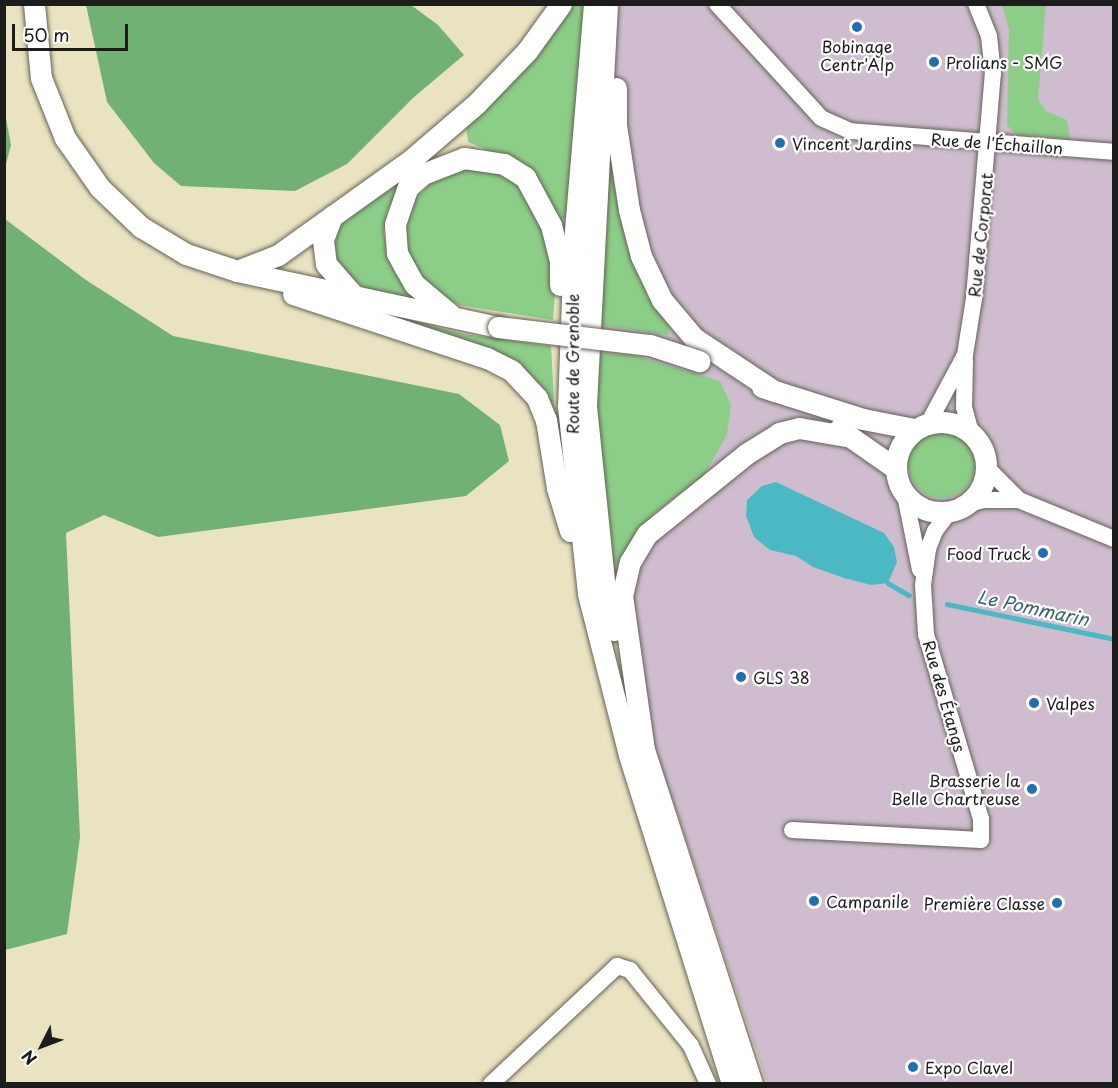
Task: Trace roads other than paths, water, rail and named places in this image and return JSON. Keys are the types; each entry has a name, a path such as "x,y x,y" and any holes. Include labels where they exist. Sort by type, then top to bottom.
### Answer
{"main road":[{"path":"34,4 41,78 65,138 87,171 141,227 186,254 237,271 302,298 469,352 512,371 537,398 546,420 557,488 588,594"},
{"path":"237,271 278,255 412,159 477,103 527,51 561,4"},
{"name":"Route de Grenoble","path":"594,4 574,244 568,406 588,594 637,753"},
{"name":"Route de Grenoble","path":"607,4 586,406 606,591 637,753"},
{"path":"237,271 498,327 650,345 701,362 781,395 897,428 944,421 971,432 985,454 986,467 981,488 958,508 925,509 905,495 895,468 851,436 781,395 694,338 662,300 641,256 629,210 616,124 617,4"},
{"path":"454,318 414,284 397,252 395,224 408,187 423,174 464,158 483,158 504,164 525,177 551,225 560,261 561,338 568,406"},
{"path":"332,216 322,240 326,264 341,286 354,296"},
{"path":"895,468 904,440 922,426"},
{"path":"732,1083 637,753 622,596 630,562 647,534 729,467 779,433 799,428 851,436"},
{"path":"637,753 752,1083"}],"street":[{"name":"Rue de l'Échaillon","path":"717,4 821,118 850,131 989,144 1113,152"},
{"name":"Rue de Corporat","path":"922,426 965,355 989,144 993,74 988,36 976,4"},
{"path":"965,355 964,406 971,432"},
{"path":"986,467 1019,500 1113,539"},
{"path":"905,495 923,585"},
{"path":"958,508 984,500 1019,500"},
{"name":"Rue des Étangs","path":"792,830 981,840 981,819 926,634 923,585 934,531 958,508"},
{"path":"491,1083 617,966 630,970 691,1046 708,1083"}],"water":[{"path":"776,482 884,533 894,547 897,562 888,583 871,585 844,578 813,567 796,556 770,550 754,537 746,516 747,500 762,486"}],"waterway":[{"name":"Le Pommarin","path":"888,583 909,595"},
{"name":"Le Pommarin","path":"947,604 1114,639"}],"place":[{"name":"Bobinage Centr'Alp","path":"857,27"},
{"name":"Prolians - SMG","path":"934,62"},
{"name":"Vincent Jardins","path":"780,143"},
{"name":"Food Truck","path":"1043,553"},
{"name":"GLS 38","path":"741,677"},
{"name":"Valpes","path":"1034,703"},
{"name":"Brasserie la Belle Chartreuse","path":"1032,789"},
{"name":"Campanile","path":"814,901"},
{"name":"Première Classe","path":"1057,903"},
{"name":"Expo Clavel","path":"913,1067"}]}
